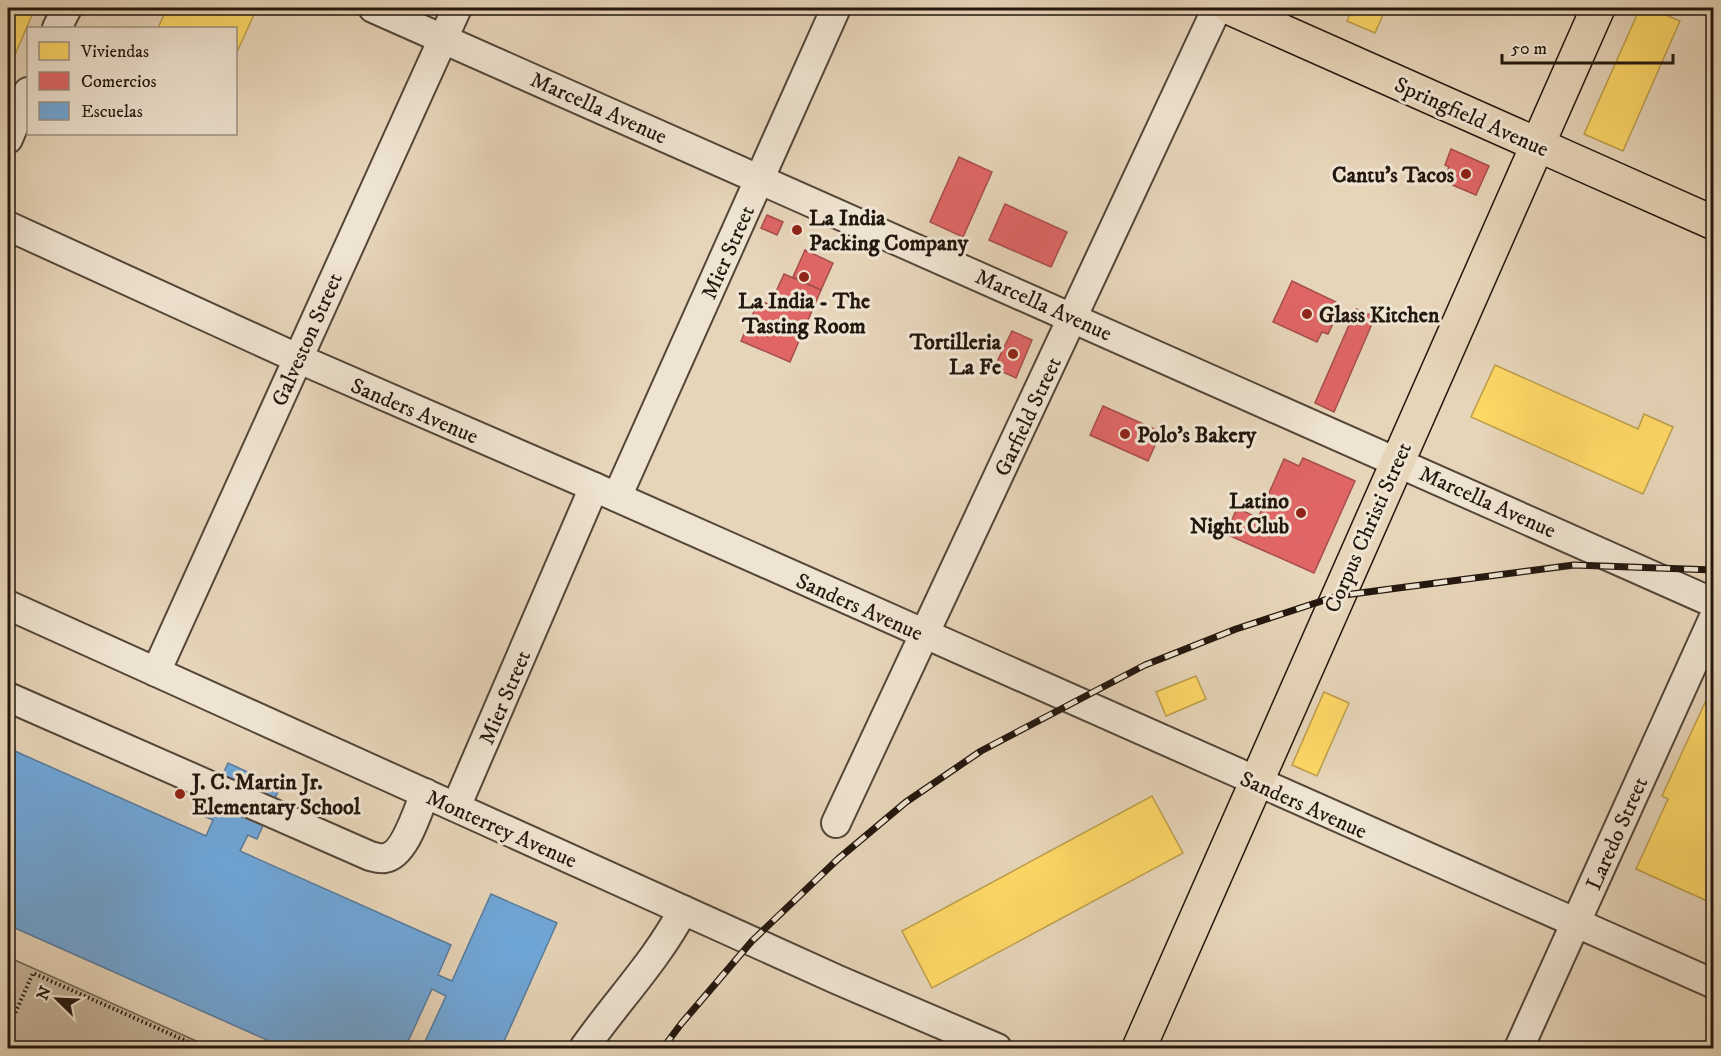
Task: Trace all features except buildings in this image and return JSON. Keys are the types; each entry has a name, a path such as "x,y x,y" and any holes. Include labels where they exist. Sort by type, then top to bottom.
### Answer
{"main road":[{"name":"Springfield Avenue","path":"1230,8 1713,223"},
{"name":"Corpus Christi Street","path":"1138,1048 1396,460 1598,8"}],"street":[{"path":"58,27 67,8"},
{"name":"Marcella Avenue","path":"372,8 1074,317 1713,603"},
{"name":"Galveston Street","path":"156,672 457,8"},
{"name":"Mier Street","path":"456,807 605,492 760,178 836,8"},
{"name":"Garfield Street","path":"836,823 1217,8"},
{"path":"8,139 27,94"},
{"name":"Sanders Avenue","path":"8,226 297,358 605,492 1713,984"},
{"name":"Monterrey Avenue","path":"8,604 997,1048"},
{"name":"Laredo Street","path":"1519,1048 1713,617"},
{"path":"8,697 370,856 385,858 397,852 405,841 425,793"},
{"path":"584,1048 667,939 683,909"}],"path":[{"path":"8,1029 33,973 202,1048"}],"shaded area":[{"path":"8,957 212,1048 8,1048"}],"railway":[{"path":"663,1048 752,941 838,859 906,802 981,751 1145,665 1236,629 1337,596 1574,565 1714,570"}],"place":[{"name":"Cantu's Tacos","path":"1466,174"},
{"name":"La India Packing Company","path":"797,230"},
{"name":"La India - The Tasting Room","path":"804,277"},
{"name":"Glass Kitchen","path":"1307,314"},
{"name":"Tortilleria La Fe","path":"1013,354"},
{"name":"Polo's Bakery","path":"1125,434"},
{"name":"Latino Night Club","path":"1301,513"},
{"name":"J. C. Martin Jr. Elementary School","path":"180,794"}]}
